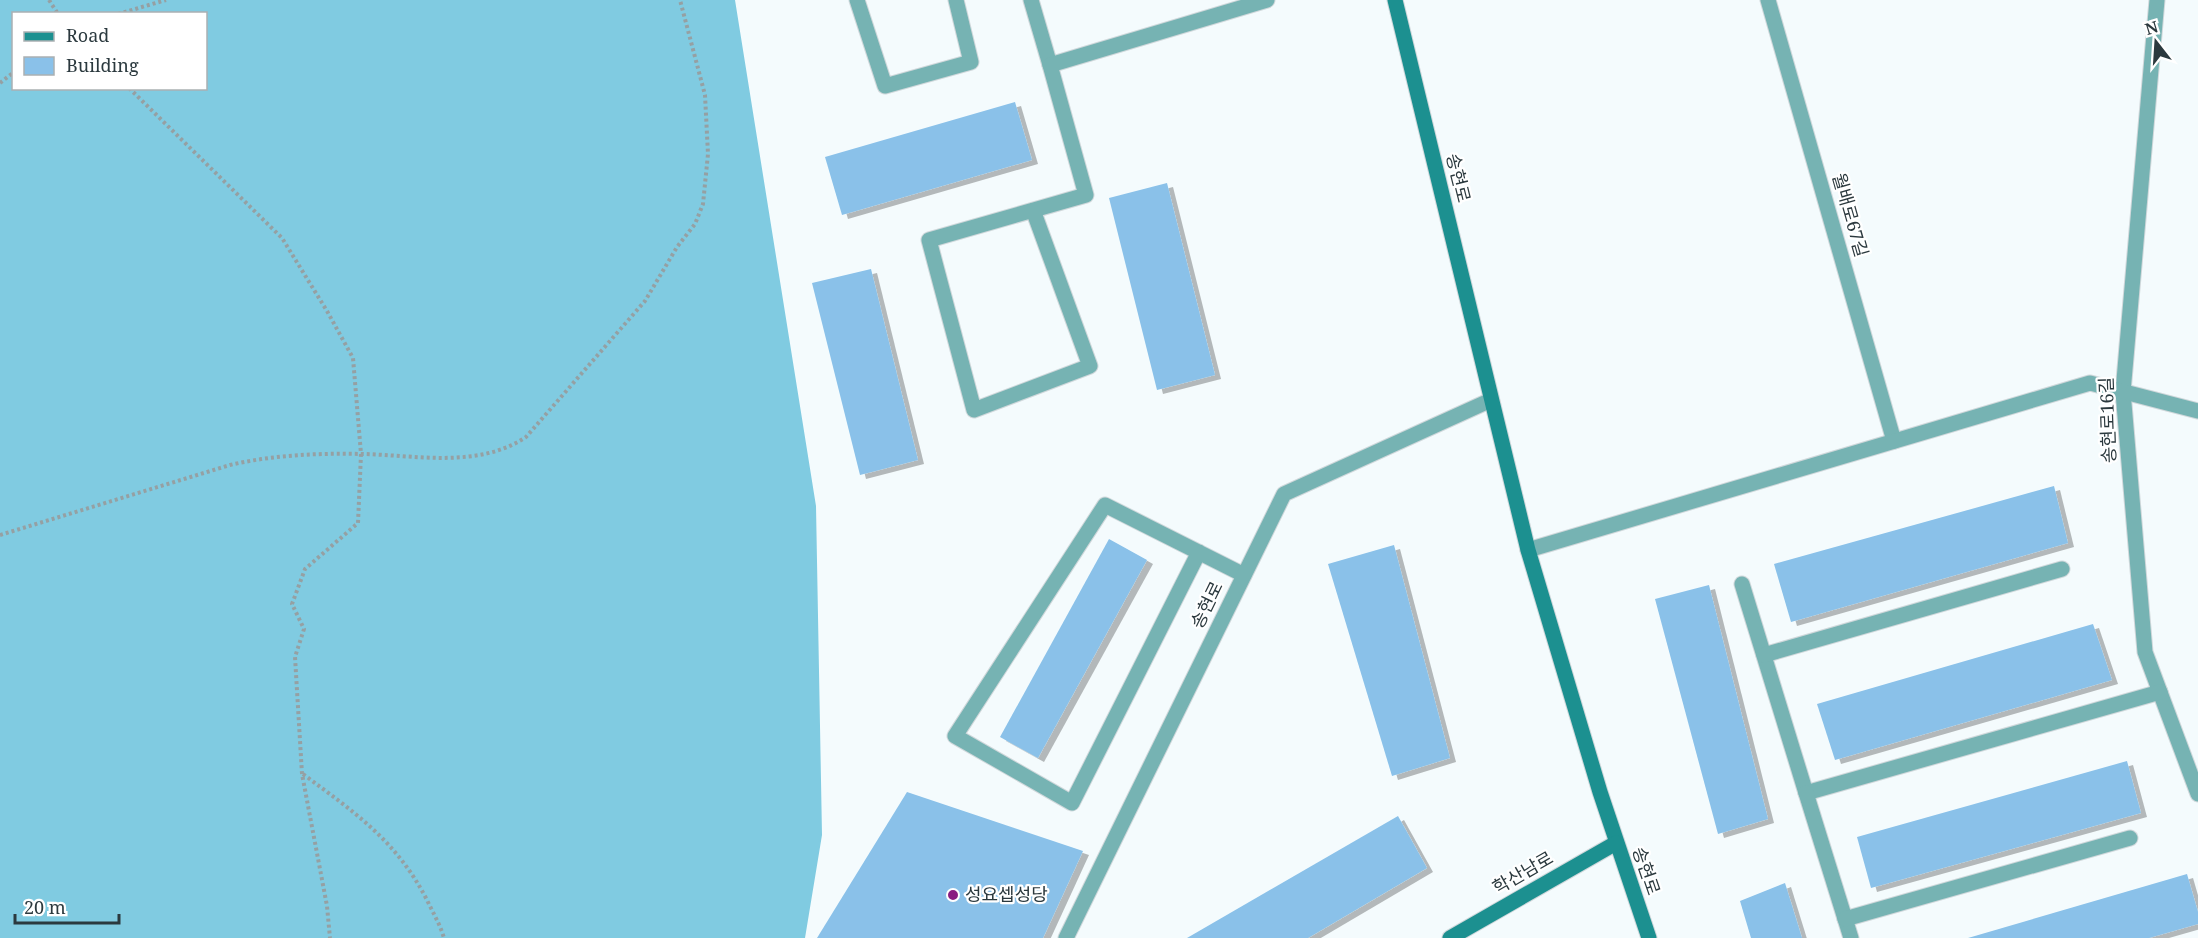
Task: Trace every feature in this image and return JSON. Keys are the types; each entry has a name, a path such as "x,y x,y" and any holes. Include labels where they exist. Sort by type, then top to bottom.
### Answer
{"main road":[{"name":"송현로","path":"1395,0 1527,550 1616,843 1649,938"},
{"name":"학산남로","path":"1450,938 1616,843"}],"street":[{"path":"857,0 885,86 972,62 956,0"},
{"path":"1031,0 1086,195 929,240 974,410 1090,366 1034,210"},
{"path":"1050,65 1267,0"},
{"name":"월배로67길","path":"1768,0 1894,441"},
{"name":"송현로16길","path":"2157,0 2123,392 2145,652 2198,794"},
{"path":"1527,550 2090,383 2198,411"},
{"name":"송현로","path":"1066,938 1284,494 1491,400"},
{"path":"1199,552 1072,803 955,736 1105,506 1199,552 1244,575"},
{"path":"1764,655 2062,569"},
{"path":"1742,584 1851,938"},
{"path":"1806,793 2160,692"},
{"path":"1845,919 2130,838"}],"path":[{"path":"125,12 166,0"},
{"path":"0,535 230,465 267,457 360,454 468,457 513,446 542,422 645,301 677,247 694,224 703,204 706,183 705,95 680,0"},
{"path":"0,83 12,74"},
{"path":"131,90 282,238 353,358 360,454 358,523 305,569 292,604 304,629 295,657 302,774 327,906 330,938"},
{"path":"302,774 376,830 395,849 422,890 444,938"}],"shaded area":[{"path":"0,0 735,0 816,506 822,835 805,938 0,938"}],"building":[{"path":"1015,102 1032,160 842,215 825,157"},
{"path":"1167,183 1215,375 1157,390 1109,198"},
{"path":"871,269 918,460 860,475 812,283"},
{"path":"2054,486 2068,543 1791,622 1774,564"},
{"path":"1109,539 1147,560 1038,758 1000,737"},
{"path":"1394,545 1450,758 1392,776 1328,564"},
{"path":"1709,585 1768,819 1718,834 1655,599"},
{"path":"2093,624 2112,680 1835,760 1817,704"},
{"path":"2127,761 2141,813 1871,888 1857,837"},
{"name":"성요셉성당","path":"907,792 1083,851 1043,938 817,938"},
{"path":"1398,816 1427,868 1308,938 1187,938"},
{"path":"2187,874 2198,912 2198,924 2149,938 1968,938"},
{"path":"1785,883 1802,938 1751,938 1740,901"}],"place":[{"name":"성요셉성당","path":"953,895"}]}
